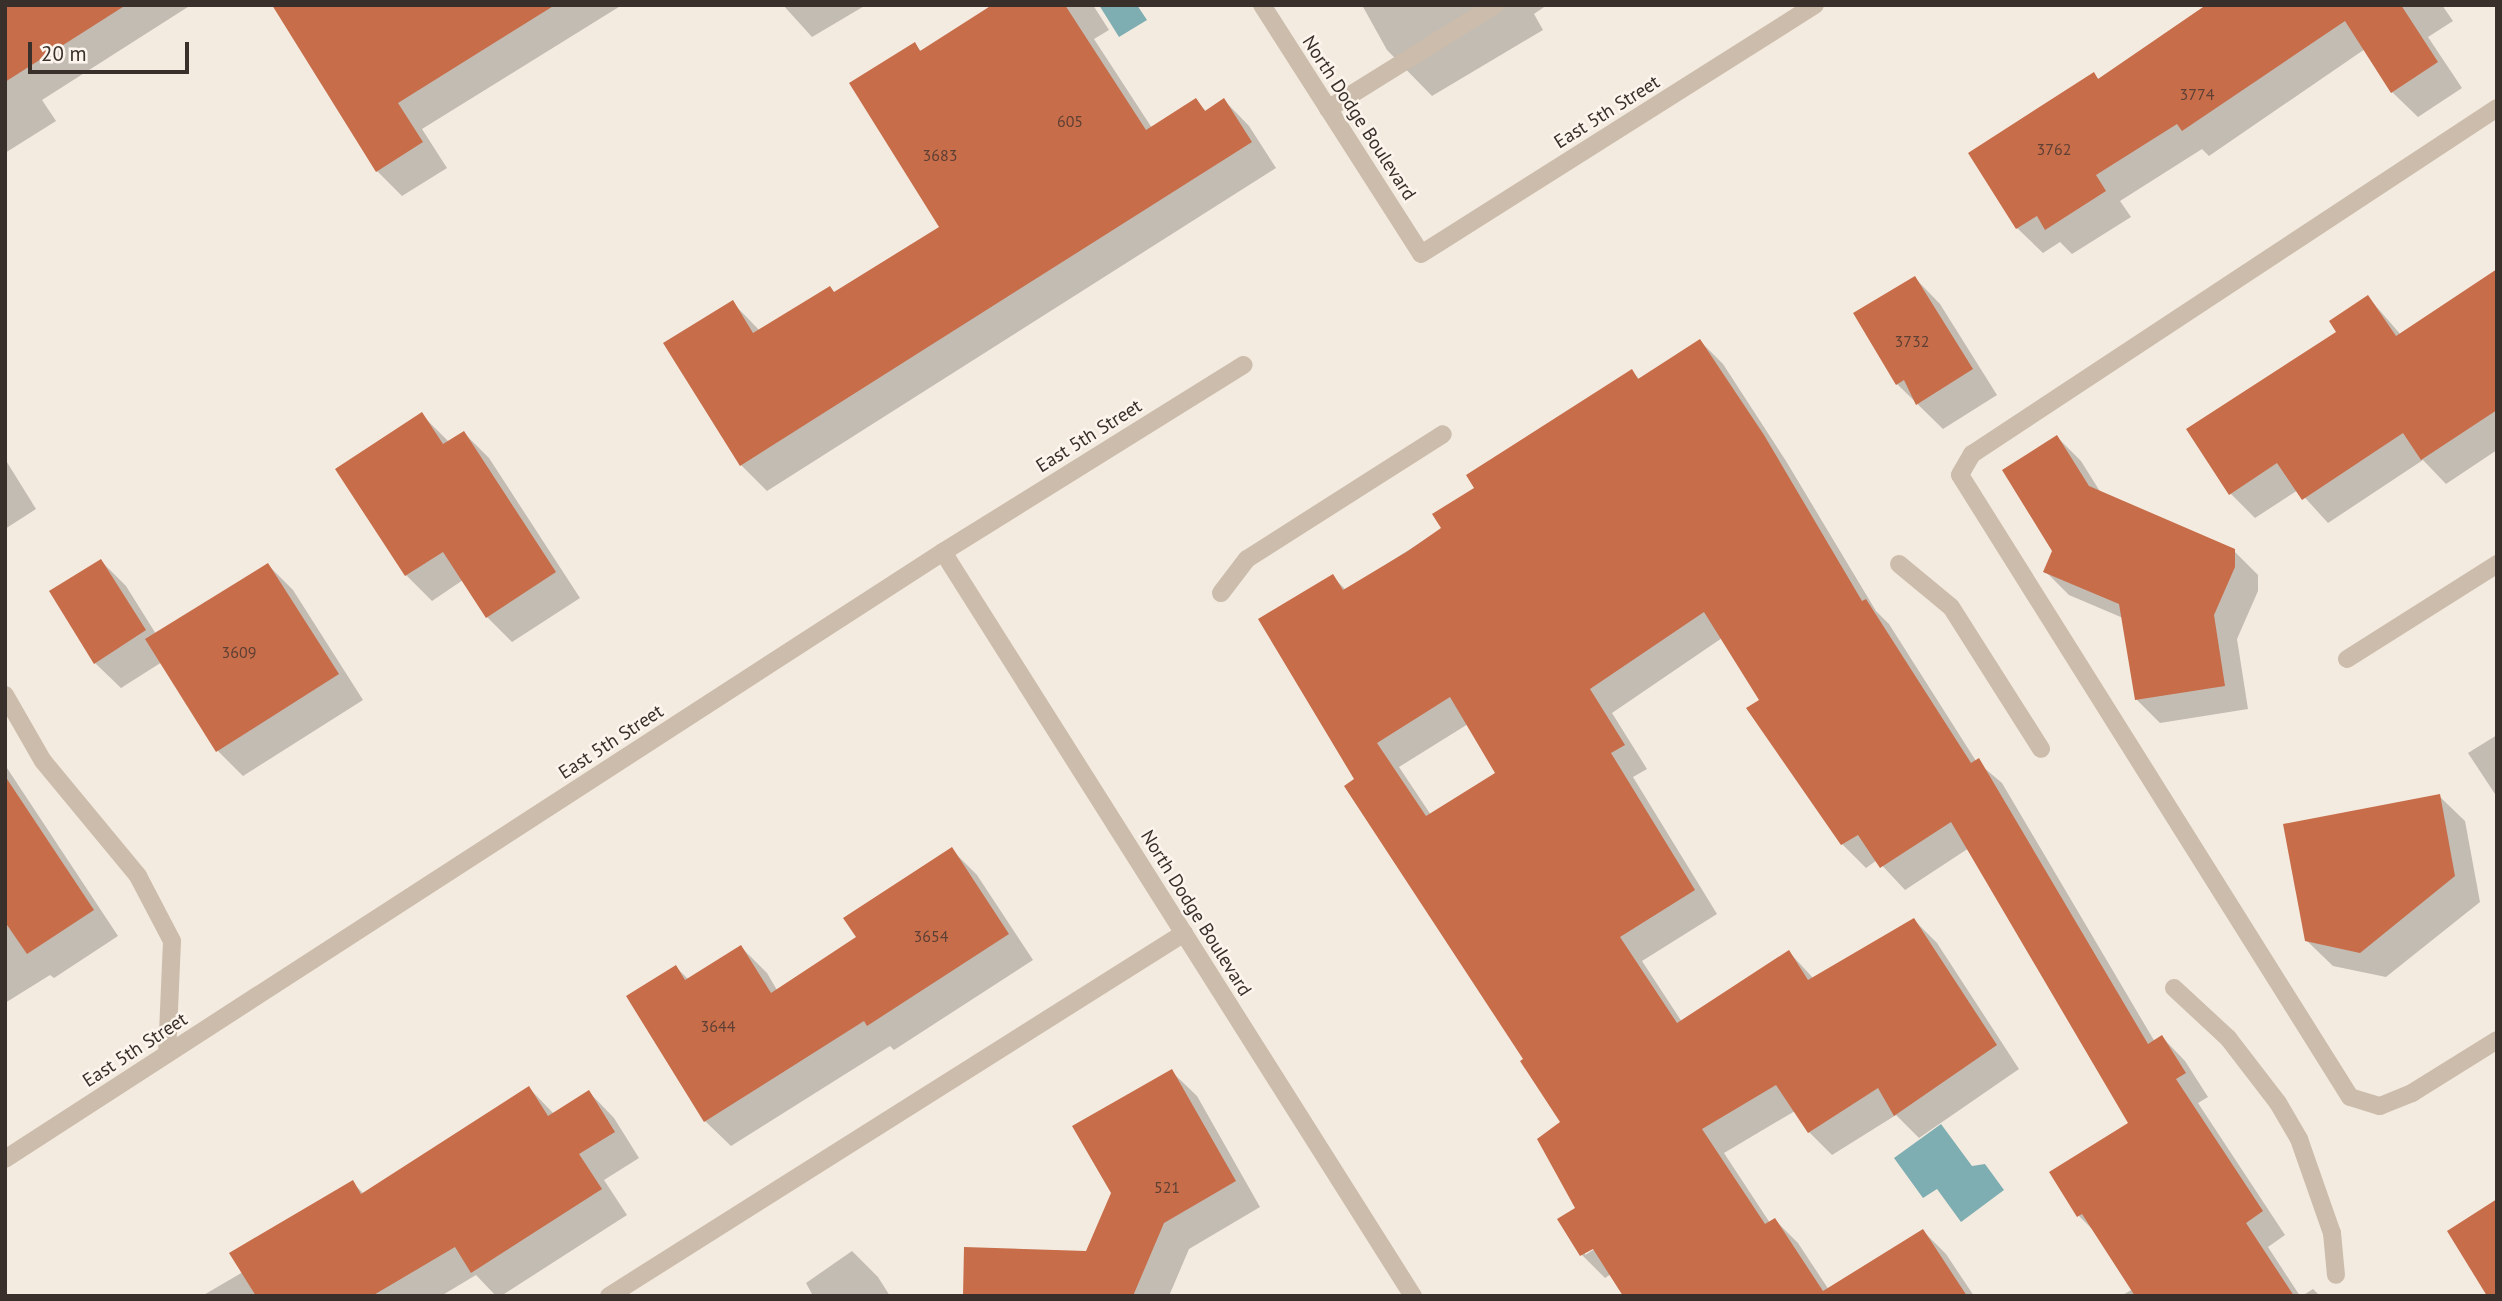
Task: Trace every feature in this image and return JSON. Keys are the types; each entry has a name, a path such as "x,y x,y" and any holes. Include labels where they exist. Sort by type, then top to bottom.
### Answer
{"street":[{"name":"North Dodge Boulevard","path":"1262,5 1421,254"},
{"path":"1328,109 1495,5"},
{"name":"East 5th Street","path":"1421,254 1815,5"},
{"path":"2497,108 1972,454 1960,475 2350,1097 2379,1106 2413,1093 2497,1040"},
{"name":"East 5th Street","path":"5,1159 943,552 1243,365"},
{"path":"1221,593 1247,559 1443,434"},
{"name":"North Dodge Boulevard","path":"943,552 1413,1296"},
{"path":"1899,564 1951,607 2042,749"},
{"path":"2347,659 2497,564"},
{"path":"5,695 43,761 138,876 172,942 167,1054"},
{"path":"609,1296 1184,933"},
{"path":"2174,988 2228,1038 2278,1103 2299,1139 2332,1233 2336,1275"}],"water":[{"path":"1099,5 1137,5 1147,20 1119,37"},
{"path":"1941,1124 1972,1166 1985,1164 2004,1190 1961,1222 1937,1189 1923,1198 1894,1158"}],"building":[{"path":"5,5 126,5 5,82"},
{"path":"272,5 555,5 398,103 423,142 376,172"},
{"path":"992,5 1065,5 1146,130 1196,98 1205,111 1224,98 1252,142 740,466 663,343 733,300 753,333 830,286 834,292 939,227 849,83 915,42 920,51"},
{"path":"2206,5 2401,5 2438,62 2391,93 2345,21 2182,131 2177,124 2096,175 2106,191 2045,230 2037,216 2016,229 1968,153 2094,72 2098,79"},
{"path":"2497,269 2497,410 2421,460 2403,433 2302,500 2277,463 2229,495 2186,429 2336,332 2329,321 2368,295 2396,336"},
{"path":"1915,276 1973,369 1916,405 1904,380 1896,385 1853,313"},
{"path":"1700,339 1764,435 1862,601 1866,599 1971,763 1979,758 2148,1044 2162,1035 2186,1073 2176,1079 2263,1211 2246,1223 2294,1296 2135,1296 2082,1214 2077,1217 2049,1172 2128,1123 1951,822 1880,868 1858,835 1841,845 1746,708 1759,700 1704,612 1590,689 1625,745 1611,753 1695,890 1620,937 1677,1023 1789,950 1808,980 1914,918 1997,1045 1894,1116 1878,1088 1808,1133 1776,1085 1702,1129 1765,1224 1775,1218 1823,1291 1923,1229 1967,1296 1623,1296 1593,1249 1580,1256 1557,1219 1575,1208 1537,1139 1560,1122 1520,1061 1523,1059 1344,786 1354,779 1258,619 1333,574 1343,590 1408,551 1441,528 1432,514 1474,488 1466,475 1632,369 1638,379","holes":["1450,697 1495,773 1426,816 1377,743"]},
{"path":"422,412 443,444 464,431 556,572 486,618 443,552 405,576 335,469"},
{"path":"2057,435 2089,486 2235,549 2235,567 2214,615 2225,686 2135,700 2119,604 2043,572 2052,551 2002,470"},
{"path":"101,559 146,630 94,664 49,591"},
{"path":"268,563 339,674 216,752 145,639"},
{"path":"5,776 94,910 27,954 5,922"},
{"path":"2440,794 2455,876 2360,953 2305,941 2283,824"},
{"path":"952,847 1009,934 867,1026 864,1021 704,1122 626,996 676,965 685,980 741,945 771,993 856,937 843,918"},
{"path":"1172,1069 1236,1181 1164,1223 1133,1296 963,1296 964,1247 1086,1251 1111,1193 1072,1126"},
{"path":"529,1086 548,1116 589,1090 615,1132 579,1154 602,1189 471,1273 455,1247 372,1296 256,1296 229,1253 353,1180 361,1194"},
{"path":"2497,1199 2497,1296 2487,1296 2447,1231"}]}
